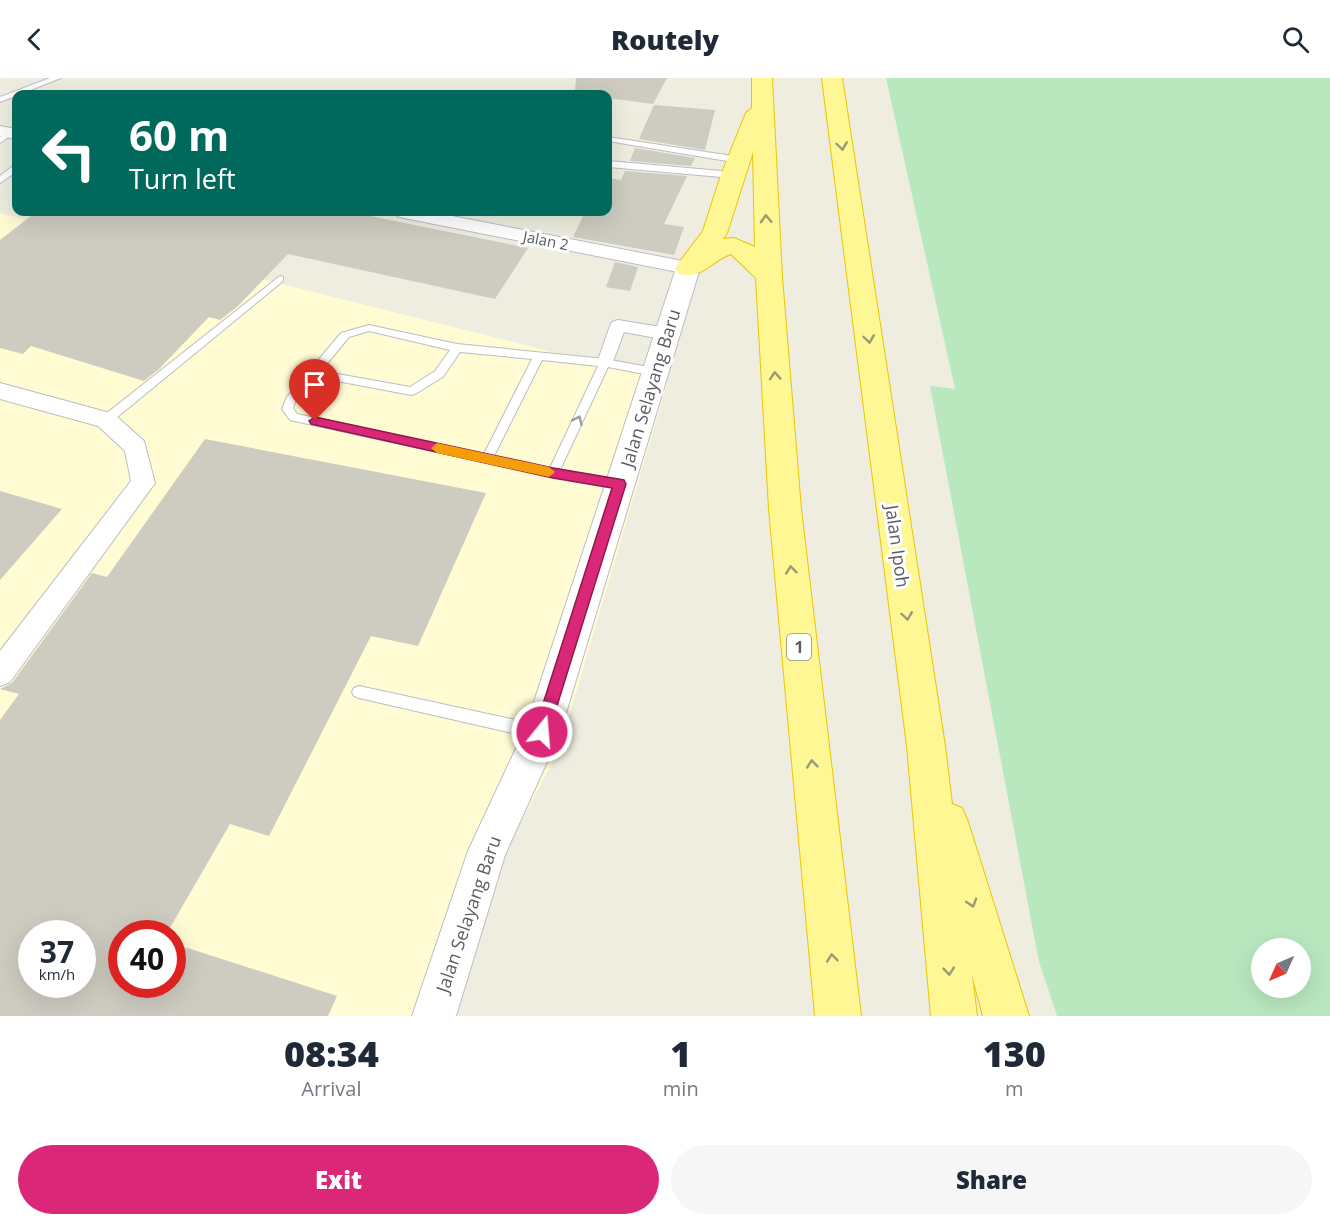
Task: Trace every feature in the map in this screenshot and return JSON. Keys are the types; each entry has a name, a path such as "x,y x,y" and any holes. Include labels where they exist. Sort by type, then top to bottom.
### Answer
{"highway":[{"name":"Jalan Ipoh","path":"834,81 926,746 954,1016"},
{"path":"687,268 715,233 762,88"},
{"name":"1","path":"762,88 769,277 785,509 838,1016"},
{"path":"687,268 702,262 721,248 732,246 743,250 769,277"},
{"path":"926,746 1006,1016"}],"street":[{"name":"Jalan 2","path":"452,216 687,268"},
{"name":"Jalan Selayang Baru","path":"434,1016 487,851 542,732 687,268"},
{"path":"605,363 618,326 667,334"},
{"path":"0,391 106,420 136,447 143,483 0,673"}],"lane":[{"path":"26,90 57,78"},
{"path":"612,140 736,167"},
{"path":"612,164 736,167"},
{"path":"106,420 280,279"},
{"path":"620,484 553,473 294,417 287,409 345,335 369,328 457,348 605,363 655,372"},
{"path":"314,373 411,391 428,383 439,374 457,348"},
{"path":"486,458 538,358"},
{"path":"553,473 605,363"},
{"path":"359,692 542,732"}],"shaded area":[{"path":"0,213 668,381 559,751 509,844 456,1016 0,1016"}],"green space":[{"path":"886,78 1330,78 1330,1016 1057,1016 1039,962 930,386 955,389"}],"building":[{"path":"576,78 667,78 653,104 612,99 612,90 575,90"},
{"path":"654,105 715,110 705,150 639,139"},
{"path":"635,148 695,158 691,166 630,161"},
{"path":"625,171 687,176 664,224 684,227 674,255 573,237 583,216 612,216 612,179 621,180"},
{"path":"31,216 370,216 528,248 495,299 288,254 238,306 220,320 209,317 159,369 144,381 31,346 23,354 0,348 0,240"},
{"path":"615,262 638,267 630,291 606,287"},
{"path":"205,439 486,493 418,646 371,636 269,836 230,824 175,920 108,920 108,998 186,998 186,947 337,996 328,1016 0,1016 0,720 19,694 0,689 12,683 92,573 107,577"},
{"path":"0,491 62,509 0,580"}],"slow traffic":[{"path":"437,448 549,472"}],"route":[{"path":"315,421 553,473 620,484 542,732"}]}
